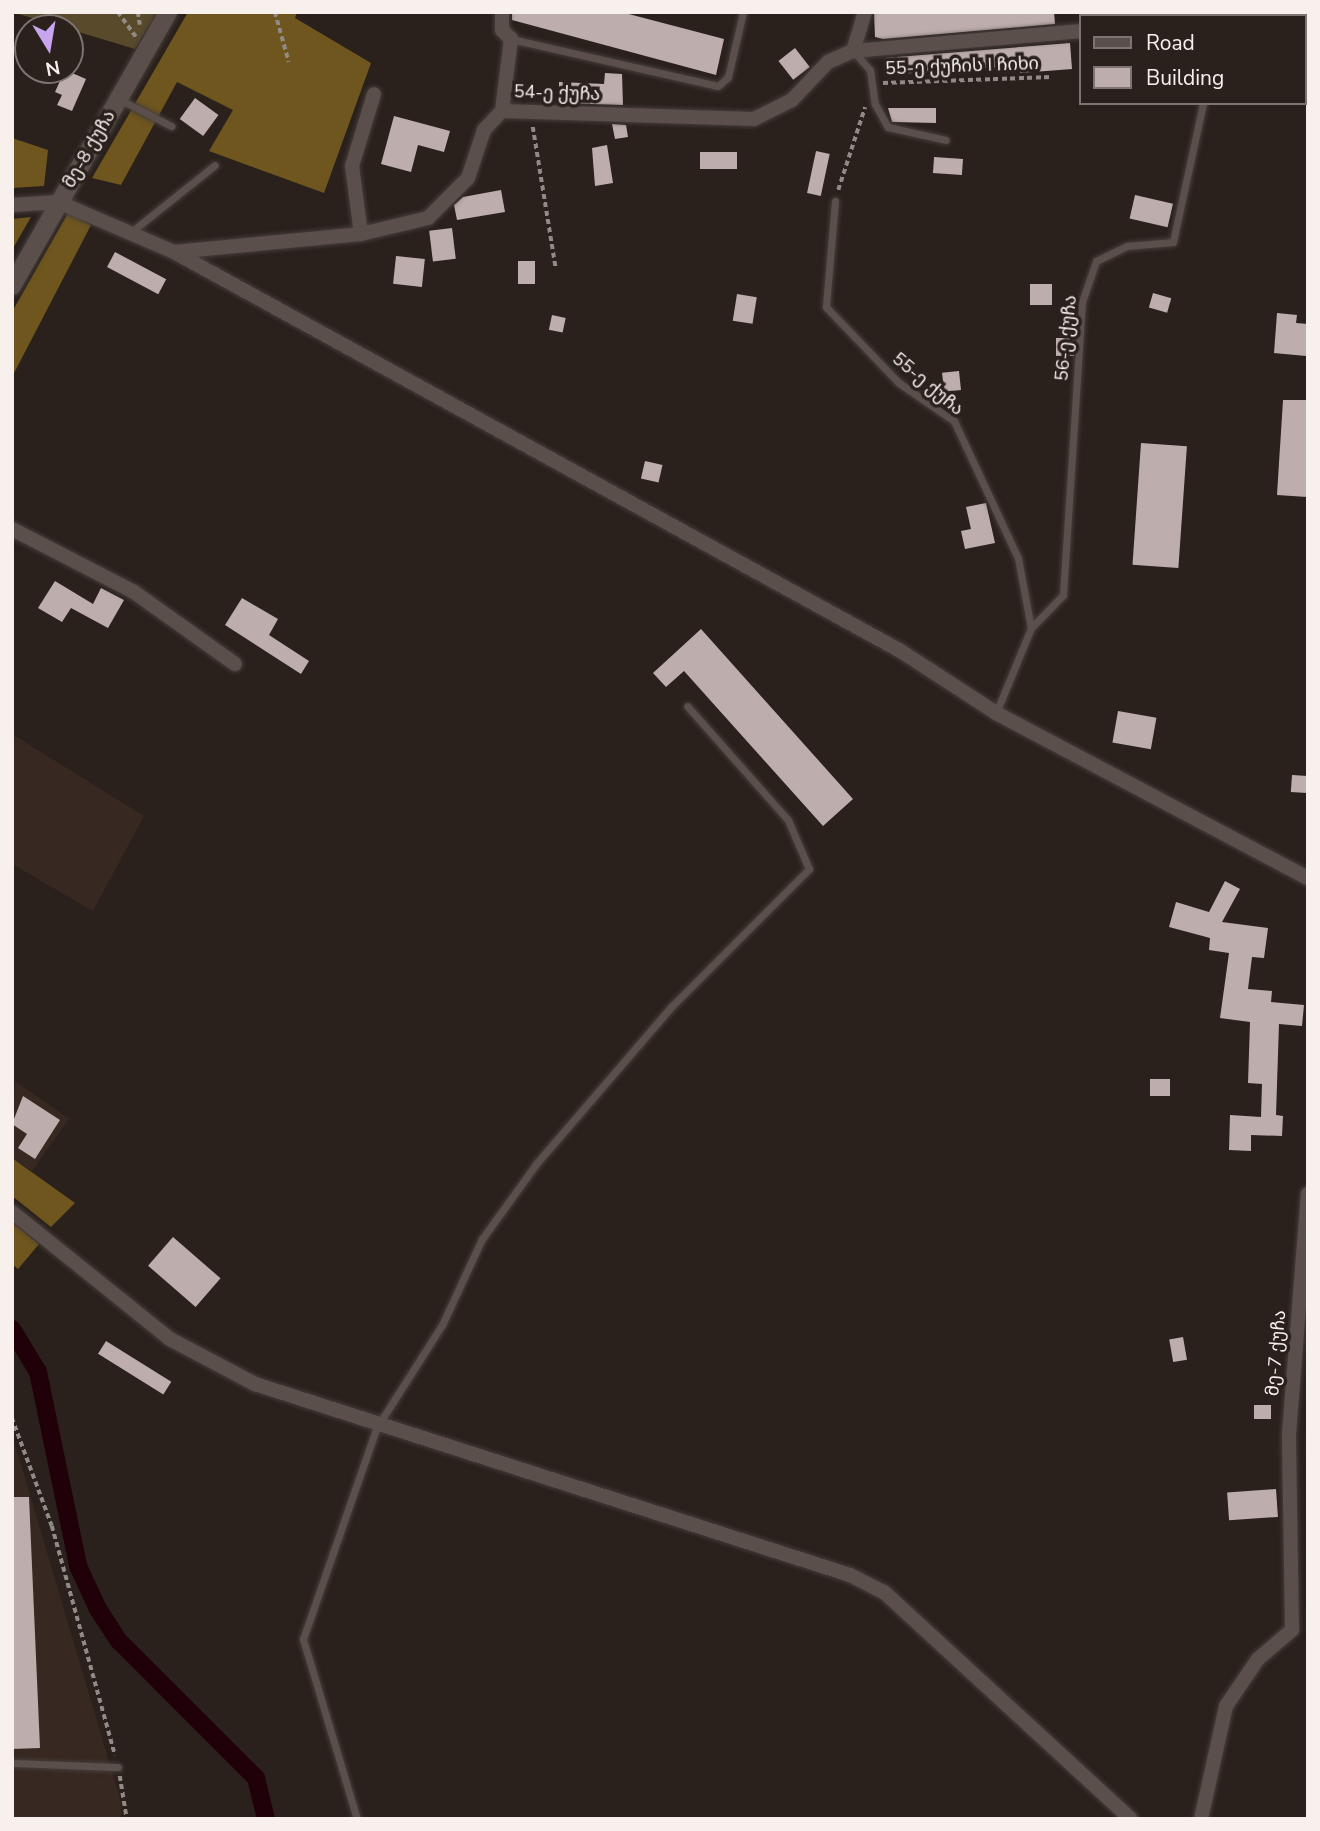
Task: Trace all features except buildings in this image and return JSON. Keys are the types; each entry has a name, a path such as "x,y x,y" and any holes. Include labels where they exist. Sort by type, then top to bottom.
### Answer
{"street":[{"name":"მე-8 ქუჩა","path":"12,286 168,12"},
{"path":"502,12 502,30 511,39 502,111"},
{"path":"865,12 853,51 1078,31"},
{"name":"54-ე ქუჩა","path":"174,253 361,234 428,218 468,178 484,130 502,111 754,119 792,100 828,62 853,51"},
{"path":"361,234 352,166 374,94"},
{"path":"12,205 58,202 174,253 899,650 996,713 1308,878"},
{"path":"12,528 134,592 235,664"},
{"name":"მე-7 ქუჩა","path":"1201,1819 1226,1706 1258,1659 1292,1630 1288,1516 1308,1194"},
{"path":"12,1212 170,1339 255,1384 377,1427 850,1575 884,1592 1131,1819"}],"lane":[{"path":"511,39 718,86 728,77 743,12"},
{"path":"853,51 870,70 888,127 946,140"},
{"path":"118,99 171,126"},
{"name":"56-ე ქუჩა","path":"1031,628 1063,595 1082,302 1096,261 1127,246 1173,242 1203,105"},
{"path":"130,233 215,165"},
{"name":"55-ე ქუჩა","path":"835,201 827,307 899,383 954,421 1018,558 1031,628"},
{"path":"996,713 1031,628"},
{"path":"358,1819 303,1639 377,1427 442,1325 482,1239 536,1164 672,1006 809,869 788,820 687,706"},
{"path":"12,1763 118,1767"}],"path":[{"path":"118,12 146,51"},
{"path":"275,12 289,62"},
{"name":"55-ე ქუჩის I ჩიხი","path":"872,83 1052,77"},
{"path":"835,201 872,83"},
{"path":"530,112 556,270"},
{"path":"12,1418 52,1526 118,1767 127,1819"}],"shaded area":[{"path":"12,12 157,12 135,49 84,34 84,14"},
{"path":"188,12 297,12 295,18 371,63 324,193 209,151 233,110 177,82 121,185 92,178"},
{"path":"12,138 48,150 44,186 12,188"},
{"path":"68,213 91,225 12,377 12,312"},
{"path":"31,217 12,250 12,219"},
{"path":"12,734 144,816 93,911 12,864"},
{"path":"15,1081 69,1119 32,1171 12,1158"},
{"path":"12,1158 75,1203 51,1227 12,1196"},
{"path":"12,1222 39,1244 18,1269 12,1264"},
{"path":"12,1434 121,1802 121,1819 12,1819"}],"waterway":[{"path":"12,1329 38,1372 78,1566 98,1609 118,1640 256,1778 266,1819"}]}
